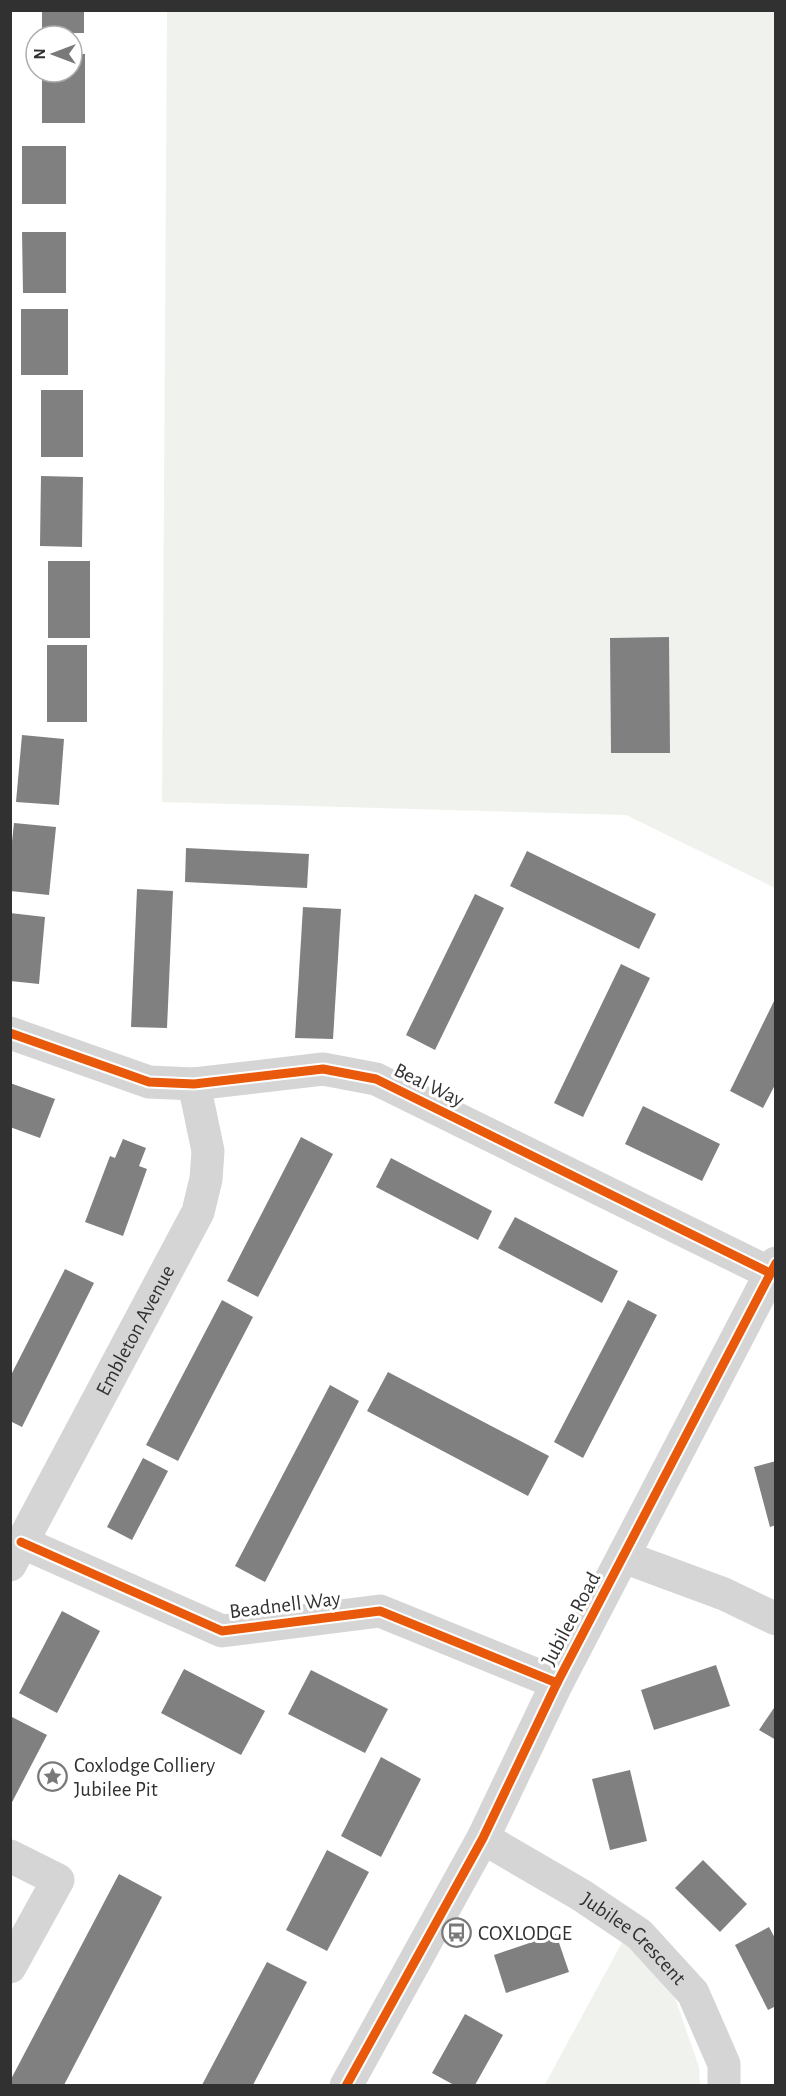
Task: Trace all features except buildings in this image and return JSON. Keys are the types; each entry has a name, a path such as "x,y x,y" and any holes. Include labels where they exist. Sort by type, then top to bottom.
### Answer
{"street":[{"name":"Beal Way","path":"10,1033 149,1082 194,1084 323,1069 376,1079 773,1268"},
{"name":"Embleton Avenue","path":"16,1554 198,1212 206,1179 208,1151 194,1084"},
{"name":"Jubilee Road","path":"346,2085 483,1839 557,1683 773,1268"},
{"name":"Beadnell Way","path":"16,1554 222,1631 380,1611 557,1683"},
{"path":"624,1557 724,1594 776,1619"},
{"name":"Jubilee Crescent","path":"483,1839 580,1895 639,1934 693,1994 724,2064 724,2085"},
{"path":"10,1856 58,1880 10,1967"}],"shaded area":[{"path":"167,11 775,11 775,888 626,815 162,802"},
{"path":"625,1937 675,1998 699,2067 700,2085 544,2086"}],"cycle path":[{"path":"10,1033 149,1082 194,1084 323,1069 376,1079 770,1273"},
{"path":"346,2086 483,1838 557,1683 776,1263"},
{"path":"21,1542 222,1631 380,1611 557,1683"}],"place":[{"name":"Coxlodge Colliery Jubilee Pit","path":"53,1777"},
{"name":"COXLODGE","path":"457,1933"}]}
